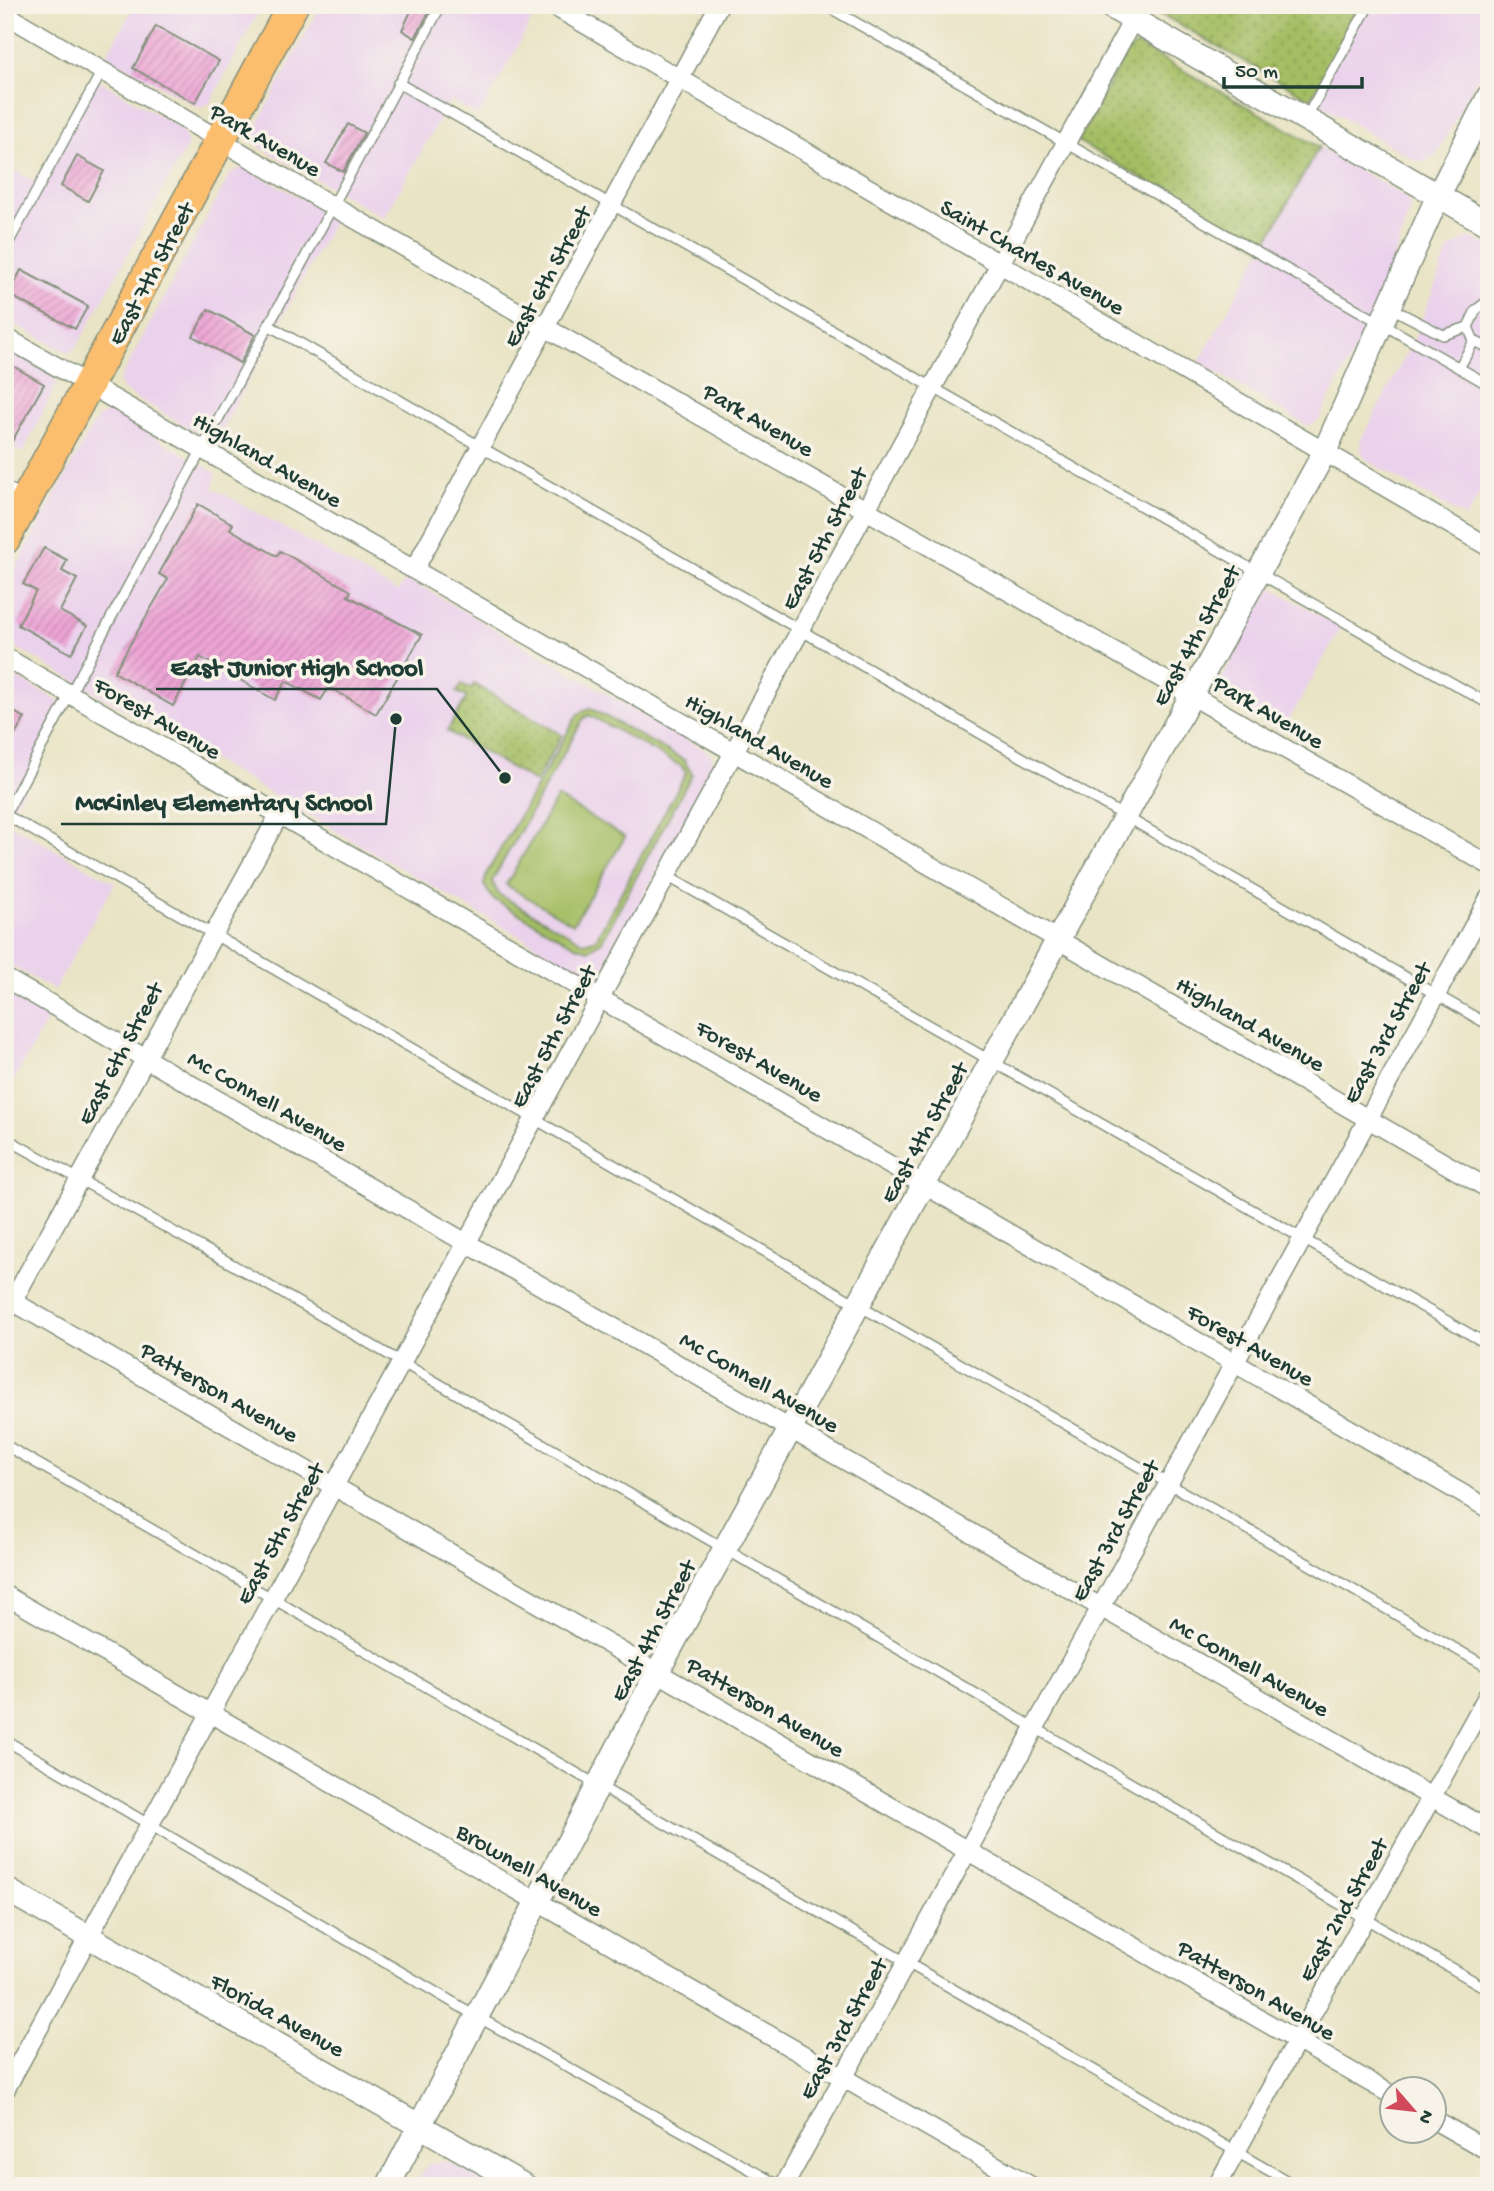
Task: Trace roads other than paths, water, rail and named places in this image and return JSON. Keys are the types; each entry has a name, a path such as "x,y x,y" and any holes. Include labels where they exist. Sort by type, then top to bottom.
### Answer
{"main road":[{"name":"East 7th Street","path":"5,539 17,492 90,385 293,5"}],"street":[{"name":"Saint Charles Avenue","path":"552,5 1489,547"},
{"name":"East 6th Street","path":"414,570 719,5"},
{"path":"1108,5 1137,13 1305,119 1489,225"},
{"name":"East 5th Street","path":"5,2090 1137,13"},
{"name":"Park Avenue","path":"5,14 334,207 1489,864"},
{"name":"East 4th Street","path":"388,2186 658,1671 1324,453 1438,196 1485,111"},
{"name":"Highland Avenue","path":"5,337 734,752 1489,1189"},
{"name":"Forest Avenue","path":"5,657 1489,1509"},
{"name":"East 6th Street","path":"8,1304 279,815"},
{"name":"East 3rd Street","path":"782,2186 1489,898"},
{"name":"Mc Connell Avenue","path":"5,978 792,1427 1100,1608 1489,1830"},
{"name":"Patterson Avenue","path":"8,1304 334,1485 966,1852 1378,2087"},
{"name":"Brownell Avenue","path":"5,1595 1031,2186"},
{"name":"East 2nd Street","path":"1217,2186 1489,1693"},
{"name":"Florida Avenue","path":"5,1889 525,2186"},
{"path":"1448,2128 1489,2151"}],"lane":[{"path":"441,5 5,815 1489,1668"},
{"path":"825,5 1067,142 1385,315 1459,368 1489,385"},
{"path":"1305,119 1369,5"},
{"path":"5,249 102,71"},
{"path":"398,83 1259,571 1489,705"},
{"path":"1385,315 1450,335 1468,327 1475,310 1489,300"},
{"path":"270,326 1489,1025"},
{"path":"1468,327 1474,341 1489,348"},
{"path":"1459,368 1474,341"},
{"path":"667,876 1489,1345"},
{"path":"5,1138 1489,1990"},
{"path":"5,1445 1296,2186"},
{"path":"5,1740 478,2017 782,2186"}],"place":[{"name":"McKinley Elementary School","path":"396,719"},
{"name":"East Junior High School","path":"505,778"}]}
